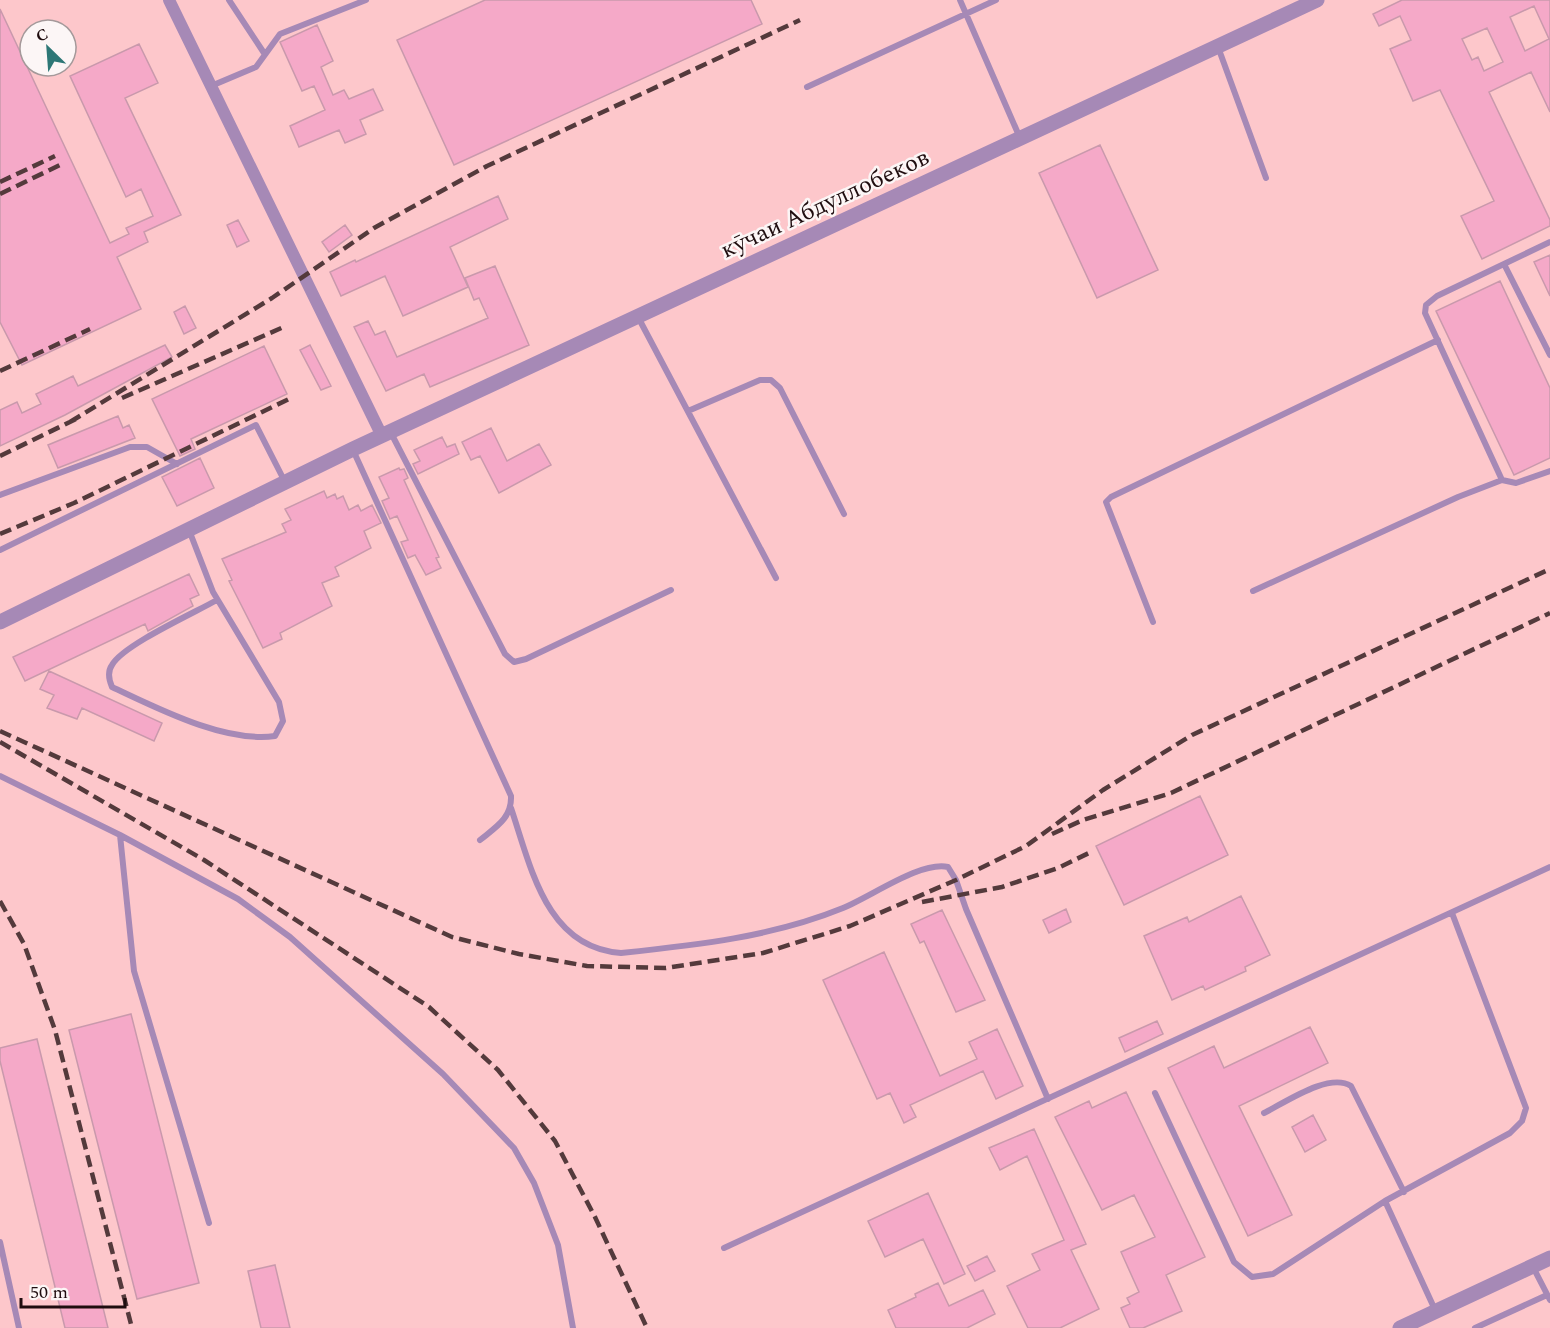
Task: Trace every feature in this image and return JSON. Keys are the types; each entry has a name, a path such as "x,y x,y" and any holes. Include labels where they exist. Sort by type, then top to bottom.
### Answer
{"street":[{"path":"169,0 386,434"},
{"name":"кӯчаи Абдуллобеков","path":"0,622 353,449 1317,0"},
{"path":"1400,1328 1550,1258"}],"lane":[{"path":"229,0 264,53"},
{"path":"211,86 256,67 280,34 366,0"},
{"path":"960,0 1020,138"},
{"path":"807,87 996,0"},
{"path":"1218,46 1266,178"},
{"path":"1503,480 1425,313 1426,305 1437,296 1550,242"},
{"path":"1504,264 1550,355"},
{"path":"638,317 776,578"},
{"path":"1153,622 1106,502 1111,497 1438,340"},
{"path":"688,411 760,380 771,380 780,388 844,514"},
{"path":"0,550 256,425 286,482"},
{"path":"386,434 505,654 514,663 671,590"},
{"path":"0,495 130,447 147,447 177,464"},
{"path":"353,449 500,769 511,796 511,808 536,881 558,922 577,939 600,951 644,951 750,937 814,920 861,901 925,868 936,865 948,867 956,880 966,909 1048,1099"},
{"path":"1253,591 1458,497 1503,480 1516,483 1550,471"},
{"path":"189,530 217,600 279,702 283,721 275,736 259,738 186,721 112,687 108,678 111,665 124,652 217,600"},
{"path":"0,776 120,835 238,899 290,937 443,1074 514,1148 534,1183 558,1245 573,1328"},
{"path":"480,840 507,816 511,808"},
{"path":"120,835 134,971 209,1223"},
{"path":"724,1248 1550,867"},
{"path":"1155,1093 1234,1262 1252,1277 1274,1274 1385,1201 1510,1133 1522,1121 1526,1108 1452,913"},
{"path":"1264,1113 1329,1081 1344,1082 1352,1086 1404,1192"},
{"path":"1385,1201 1436,1312"},
{"path":"0,1242 19,1328"},
{"path":"1475,1328 1548,1298 1532,1266"}],"building":[{"path":"485,0 751,0 762,24 454,165 397,40"},
{"path":"1402,0 1550,0 1550,112 1531,72 1489,92 1550,220 1550,226 1482,259 1461,216 1494,201 1440,90 1413,101 1390,49 1411,40 1400,16 1379,26 1373,14","holes":["1534,6 1549,39 1525,51 1510,17","1487,28 1503,62 1484,71 1478,57 1472,60 1462,39"]},
{"path":"0,9 18,47 18,78 32,78 110,243 129,234 126,228 153,216 141,189 126,197 71,78 78,78 78,72 139,44 158,83 125,98 181,215 144,232 148,242 117,257 141,309 22,365 0,322"},
{"path":"317,25 333,61 321,67 333,95 344,90 349,99 373,89 383,110 360,120 366,134 345,143 339,130 299,147 290,126 325,110 314,86 302,91 280,42"},
{"path":"1100,145 1158,270 1097,298 1039,173"},
{"path":"498,196 508,219 450,247 468,287 403,316 385,276 341,296 330,272"},
{"path":"238,220 249,241 237,247 227,225"},
{"path":"345,225 352,235 329,252 322,242"},
{"path":"1550,255 1550,296 1534,262"},
{"path":"495,266 529,345 430,387 424,374 386,391 354,327 368,321 375,335 385,331 397,357 488,318 479,298 474,300 465,278"},
{"path":"1500,281 1550,388 1550,458 1514,475 1436,311"},
{"path":"185,306 196,328 184,334 174,312"},
{"path":"165,345 172,357 65,415 0,446 0,410 17,402 22,413 41,404 36,394 73,376 78,386"},
{"path":"310,345 331,386 321,390 300,350"},
{"path":"264,346 287,394 191,439 195,449 180,456 152,399"},
{"path":"118,416 123,428 129,425 135,438 58,468 48,445"},
{"path":"491,428 507,461 539,444 551,465 499,493 480,456 471,460 462,442"},
{"path":"442,437 447,447 455,444 459,454 418,474 413,464 420,461 414,450"},
{"path":"200,458 214,488 177,506 162,477"},
{"path":"399,468 404,469 408,478 404,480 439,557 436,558 441,568 426,575 415,555 408,558 401,542 408,540 397,516 390,519 382,501 389,498 379,477"},
{"path":"324,491 327,498 335,494 337,499 343,496 349,510 358,505 361,511 372,505 381,523 364,531 371,548 335,567 339,576 322,583 332,606 280,633 282,639 263,648 229,581 232,580 222,559 286,532 282,524 291,520 285,509"},
{"path":"189,574 199,595 190,599 193,606 148,631 145,624 25,681 13,657"},
{"path":"49,671 162,723 154,741 82,708 77,719 47,708 54,695 40,689"},
{"path":"1200,796 1228,855 1124,905 1096,846"},
{"path":"1241,896 1270,955 1245,967 1246,971 1205,990 1203,986 1172,1000 1144,936 1187,917 1189,922"},
{"path":"1066,909 1071,922 1049,933 1043,920"},
{"path":"942,910 985,1000 956,1012 924,941 920,943 911,924"},
{"path":"884,952 940,1076 977,1059 969,1042 997,1029 1023,1086 996,1099 983,1071 910,1105 916,1117 904,1123 890,1093 877,1099 823,980"},
{"path":"131,1014 199,1283 137,1299 69,1030"},
{"path":"1157,1021 1163,1034 1125,1052 1119,1038"},
{"path":"1310,1027 1328,1063 1239,1106 1292,1215 1248,1236 1168,1068 1214,1046 1224,1068"},
{"path":"37,1039 108,1328 65,1328 0,1061 0,1048"},
{"path":"1126,1092 1205,1257 1166,1275 1182,1311 1143,1328 1130,1328 1121,1308 1130,1304 1127,1298 1139,1292 1121,1252 1155,1237 1134,1195 1102,1210 1055,1117 1089,1101 1092,1108"},
{"path":"1313,1115 1326,1140 1305,1152 1292,1127"},
{"path":"1034,1129 1086,1244 1071,1250 1099,1309 1060,1328 1028,1328 1007,1286 1040,1270 1032,1254 1064,1240 1027,1156 1000,1170 989,1148"},
{"path":"928,1193 965,1274 944,1284 923,1239 885,1257 868,1221"},
{"path":"987,1256 995,1271 975,1281 967,1266"},
{"path":"275,1265 290,1328 261,1328 248,1271"},
{"path":"938,1283 949,1306 983,1290 995,1314 967,1328 896,1328 888,1310 916,1297 915,1294"}],"railway":[{"path":"70,422 272,298 374,228 487,166 800,20"},
{"path":"0,182 55,156"},
{"path":"0,194 60,165"},
{"path":"122,398 286,326"},
{"path":"0,371 90,329"},
{"path":"0,534 74,503 293,397"},
{"path":"0,456 76,419"},
{"path":"0,731 452,937 519,954 587,966 666,968 763,953 850,926 956,880 1026,846 1103,790 1192,735 1550,569"},
{"path":"1052,834 1083,820 1171,793 1550,613"},
{"path":"0,742 204,860 429,1007 498,1070 555,1141 595,1217 647,1328"},
{"path":"922,902 1002,887 1058,868 1093,851"},
{"path":"0,901 24,944 55,1030 132,1328"}]}
